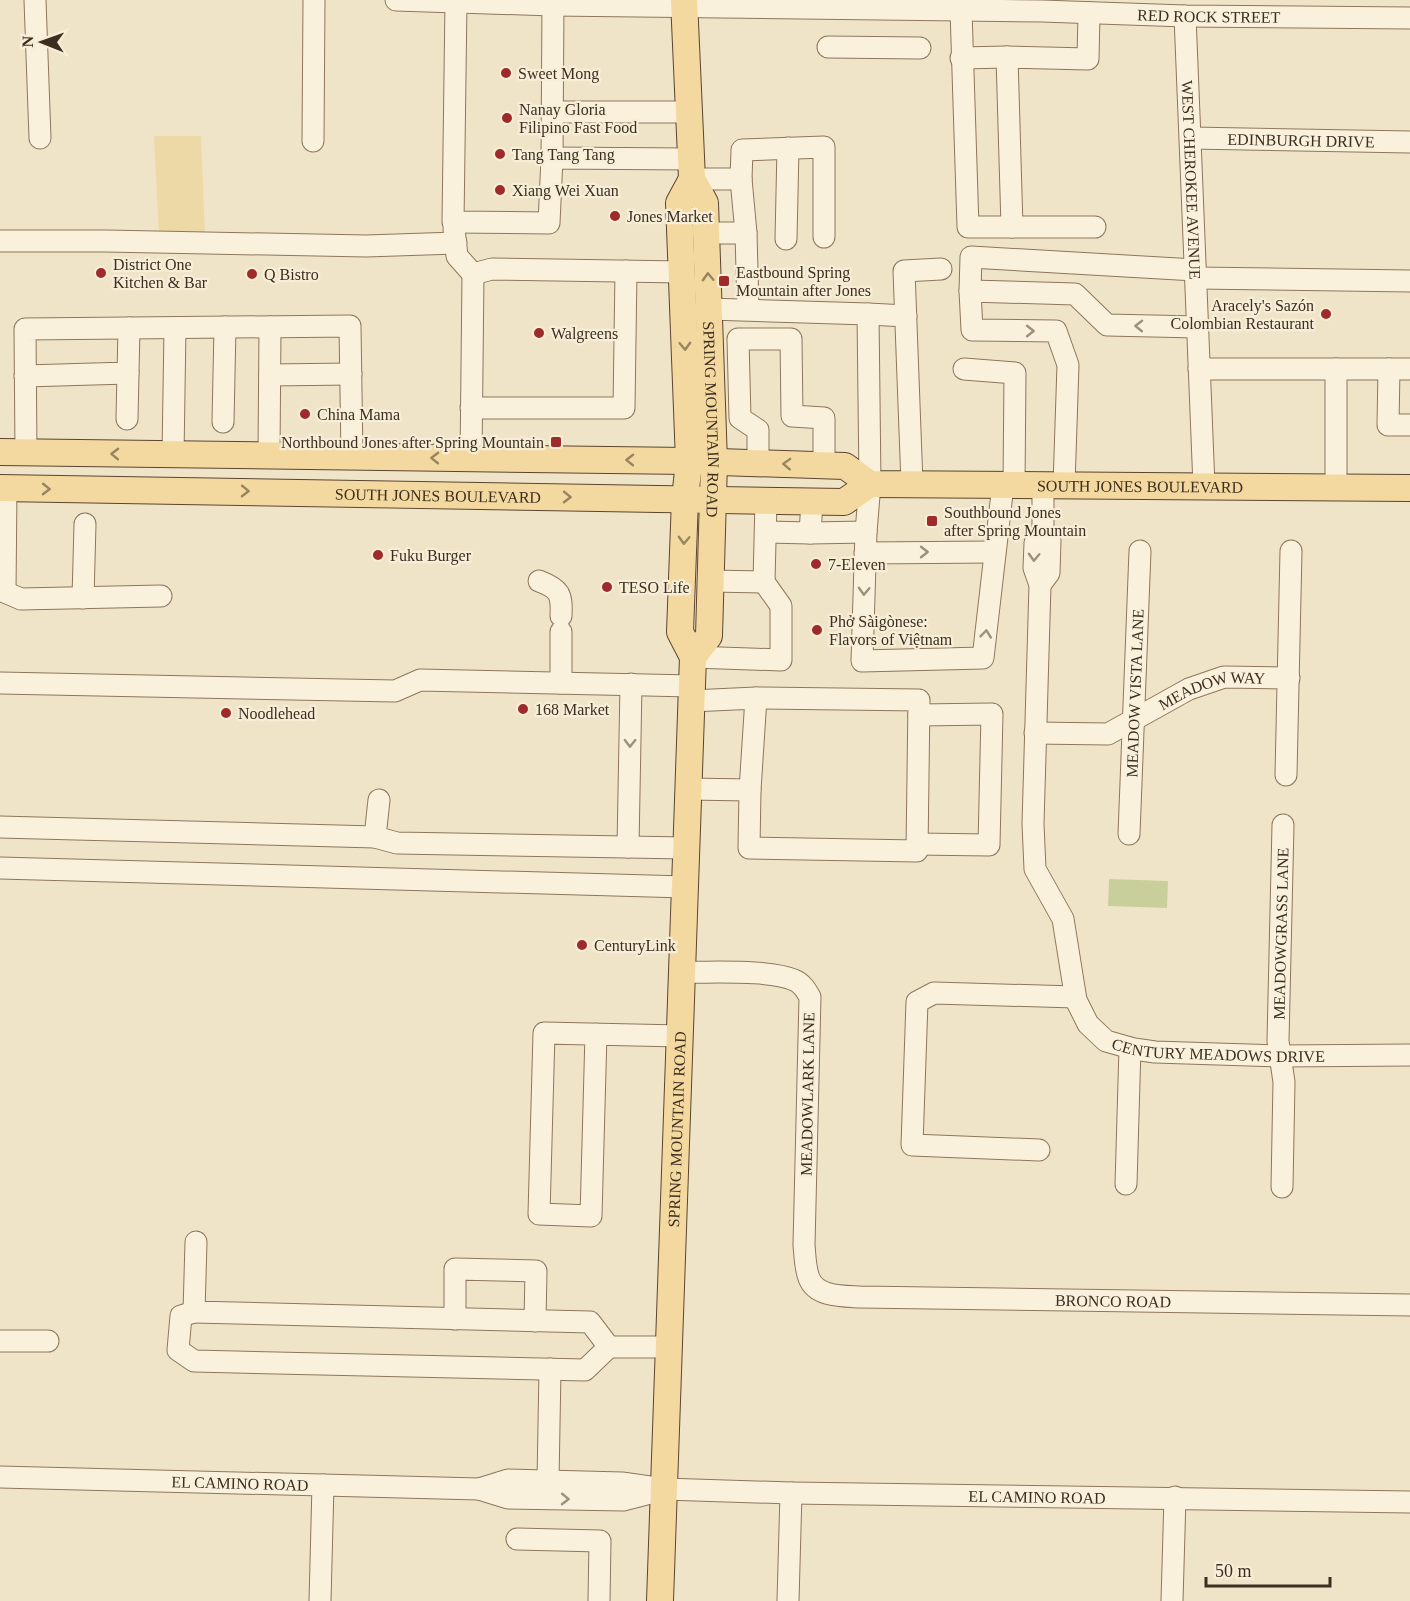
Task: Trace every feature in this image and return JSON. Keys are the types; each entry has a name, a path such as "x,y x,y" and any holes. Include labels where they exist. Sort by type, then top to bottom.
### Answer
{"main road":[{"name":"SPRING MOUNTAIN ROAD","path":"684,3 691,169 705,203 707,233 714,462 709,636 693,657"},
{"name":"SPRING MOUNTAIN ROAD","path":"660,1601 693,657 680,632 685,499 689,461 679,203 691,169"},
{"path":"0,452 689,461 824,465 845,466 870,484"},
{"path":"174,455 186,490"},
{"name":"SOUTH JONES BOULEVARD","path":"3,488 844,502 870,484 1410,488"}],"street":[{"path":"36,0 40,138"},
{"path":"314,0 314,141"},
{"name":"RED ROCK STREET","path":"396,0 684,3 961,10 1042,5 1089,13 1410,18"},
{"path":"468,2 454,232 457,256 473,274 471,459"},
{"path":"0,241 366,246 454,232 549,223 553,112 553,2"},
{"path":"961,10 968,227 1095,227"},
{"path":"961,58 1089,59 1089,13"},
{"name":"WEST CHEROKEE AVENUE","path":"1185,16 1204,486"},
{"path":"828,47 920,48"},
{"path":"1007,57 1012,227"},
{"path":"553,112 689,112"},
{"name":"EDINBURGH DRIVE","path":"1191,138 1410,142"},
{"path":"748,309 746,233 741,179 742,150 824,147 824,237"},
{"path":"786,239 788,148"},
{"path":"552,158 691,169 741,179"},
{"path":"707,233 746,233"},
{"path":"1198,327 1107,325 1075,294 970,291 971,257 1196,274 1410,282"},
{"path":"473,274 492,269 682,272"},
{"path":"912,484 904,271 941,269"},
{"path":"471,408 624,408 626,272"},
{"name":"CENTURY MEADOWS DRIVE","path":"970,291 972,330 1056,331 1068,365 1054,485 1043,531 1050,540 1049,573 1040,585 1033,824 1035,869 1063,919 1075,997 1088,1024 1106,1041 1155,1052 1280,1056 1410,1055"},
{"path":"709,309 906,316"},
{"path":"868,314 870,484 862,660 983,658 995,552 1009,485 1016,373 964,369"},
{"path":"26,453 25,328 350,326 352,458"},
{"path":"223,422 225,327"},
{"path":"269,456 270,327"},
{"path":"127,419 129,328"},
{"path":"174,455 175,328"},
{"path":"758,463 758,430 740,418 738,339 791,339 792,416 824,418 824,465"},
{"path":"1199,369 1400,369 1388,425 1410,425"},
{"path":"1336,369 1336,488"},
{"path":"25,376 128,373"},
{"path":"270,375 351,374"},
{"path":"3,488 2,591 21,599 161,596"},
{"path":"693,657 781,660 781,606 764,582 766,501"},
{"path":"810,532 812,502"},
{"path":"83,598 85,524"},
{"path":"766,532 810,532 866,542 995,552"},
{"name":"MEADOW VISTA LANE","path":"1129,834 1140,551"},
{"path":"1286,776 1291,551"},
{"path":"539,581 550,585 560,594 562,600 561,683"},
{"path":"711,581 764,582"},
{"name":"MEADOW WAY","path":"1035,733 1108,734 1189,689 1224,677 1288,678"},
{"path":"0,683 395,691 420,680 631,684 692,694 756,698 919,700 917,851 749,848 756,698"},
{"path":"628,847 631,684"},
{"path":"917,844 989,844 992,714 919,715"},
{"path":"688,789 750,790"},
{"path":"375,837 379,800"},
{"name":"MEADOWGRASS LANE","path":"1282,1188 1284,1082 1278,1041 1283,825"},
{"path":"0,827 375,837 397,843 686,848"},
{"path":"0,868 685,887"},
{"name":"MEADOWLARK LANE","path":"682,972 762,974 795,980 804,987 810,997 804,1245 809,1279 817,1288"},
{"path":"1039,1150 912,1145 917,1002 934,993 1075,997"},
{"path":"596,1034 591,1216 539,1214 544,1032 680,1036"},
{"path":"1126,1184 1130,1048"},
{"path":"194,1312 196,1242"},
{"path":"455,1319 455,1269 536,1271 536,1321"},
{"name":"BRONCO ROAD","path":"817,1288 829,1294 860,1297 1410,1305"},
{"path":"609,1347 590,1322 194,1312 181,1316 178,1350 194,1361 585,1370 609,1347 669,1347"},
{"path":"0,1341 48,1341"},
{"path":"548,1481 550,1369"},
{"name":"EL CAMINO ROAD","path":"0,1477 479,1489 508,1498 622,1500 664,1489"},
{"name":"EL CAMINO ROAD","path":"479,1489 508,1480 622,1483 664,1489 791,1493 1410,1502"},
{"path":"320,1601 323,1485"},
{"path":"788,1601 791,1493"},
{"path":"1172,1601 1175,1497"},
{"path":"517,1539 600,1541 599,1601"}],"green space":[{"path":"1109,879 1168,881 1167,908 1108,906"}],"sand":[{"path":"154,136 201,136 205,236 159,236"}],"place":[{"name":"Sweet Mong","path":"506,73"},
{"name":"Nanay Gloria Filipino Fast Food","path":"507,118"},
{"name":"Tang Tang Tang","path":"500,154"},
{"name":"Xiang Wei Xuan","path":"500,190"},
{"name":"Jones Market","path":"615,216"},
{"name":"District One Kitchen & Bar","path":"101,273"},
{"name":"Q Bistro","path":"252,274"},
{"name":"Eastbound Spring Mountain after Jones","path":"724,281"},
{"name":"Aracely's Sazón Colombian Restaurant","path":"1326,314"},
{"name":"Walgreens","path":"539,333"},
{"name":"China Mama","path":"305,414"},
{"name":"Northbound Jones after Spring Mountain","path":"556,442"},
{"name":"Southbound Jones after Spring Mountain","path":"932,521"},
{"name":"Fuku Burger","path":"378,555"},
{"name":"7-Eleven","path":"816,564"},
{"name":"TESO Life","path":"607,587"},
{"name":"Phở Sàigònese: Flavors of Việtnam","path":"817,630"},
{"name":"168 Market","path":"523,709"},
{"name":"Noodlehead","path":"226,713"},
{"name":"CenturyLink","path":"582,945"}]}
